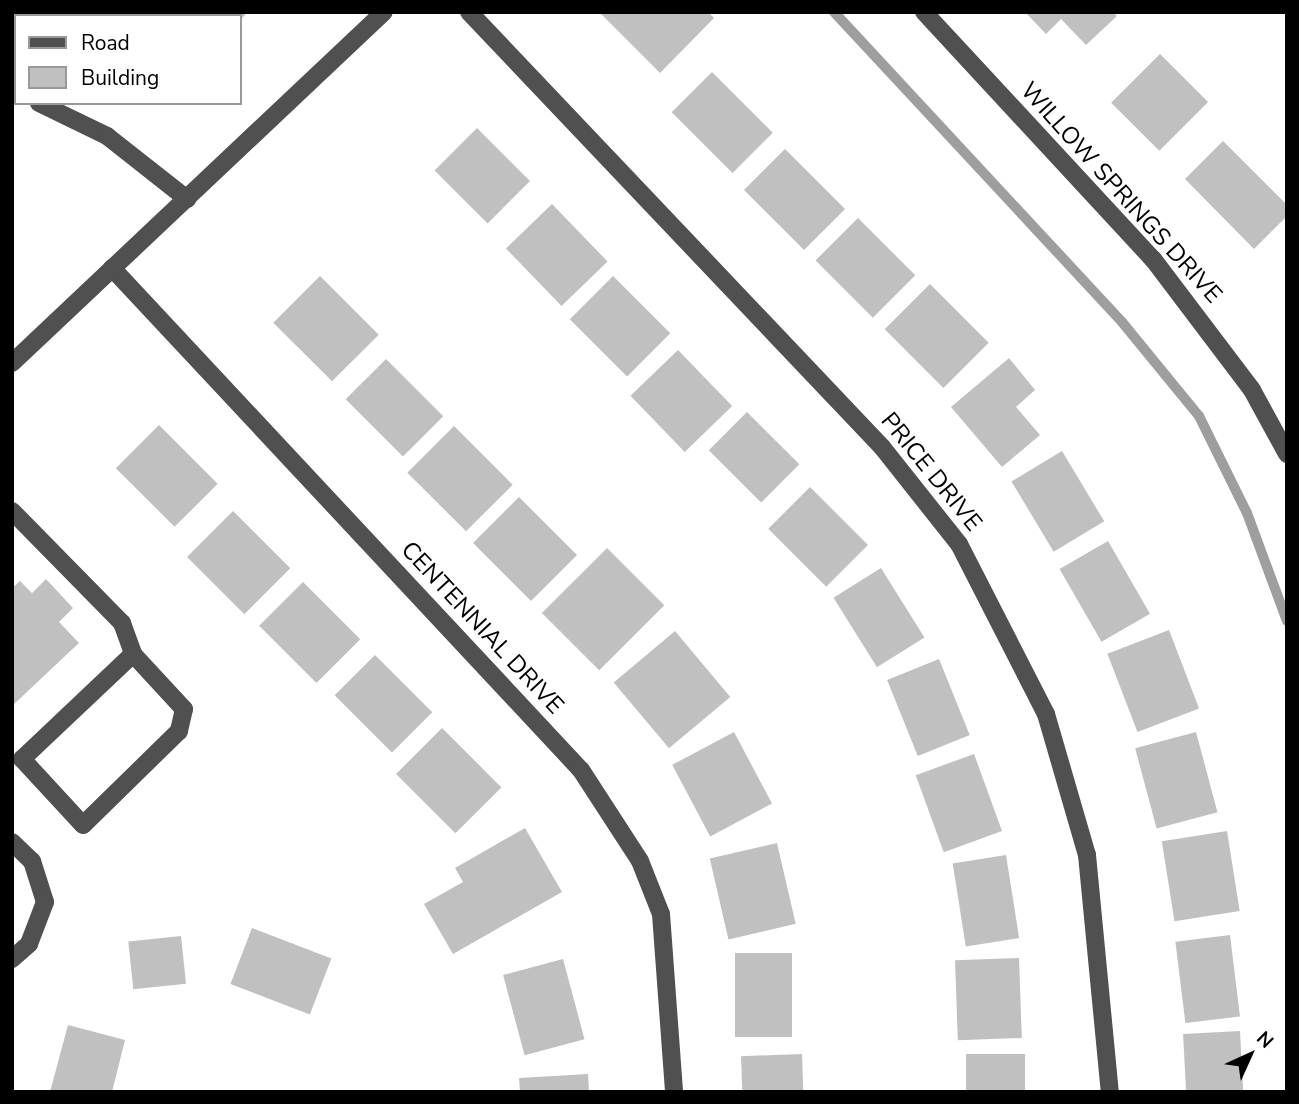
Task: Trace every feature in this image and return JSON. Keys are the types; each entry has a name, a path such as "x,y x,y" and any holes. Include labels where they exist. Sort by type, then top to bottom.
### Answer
{"street":[{"path":"12,363 384,12"},
{"name":"PRICE DRIVE","path":"469,12 883,447 960,544 1046,713 1087,855 1110,1092"},
{"name":"WILLOW SPRINGS DRIVE","path":"924,12 1153,259 1252,390 1287,454"},
{"path":"43,105 107,136 187,199"},
{"name":"CENTENNIAL DRIVE","path":"112,268 582,769 640,861 662,914 674,1092"},
{"path":"15,519 122,624 133,654 184,709 185,721 83,825 22,759 133,654"},
{"path":"12,842 41,883 40,922 12,959"}],"building":[{"path":"172,12 248,12 242,18 242,14"},
{"path":"599,12 708,12 714,18 660,73"},
{"path":"1025,12 1113,12 1117,16 1086,45 1061,19 1046,34"},
{"path":"1160,54 1208,102 1159,151 1111,103"},
{"path":"712,72 773,133 733,173 672,112"},
{"path":"477,128 530,181 488,223 435,170"},
{"path":"1223,141 1287,205 1287,216 1254,249 1185,179"},
{"path":"785,149 845,209 804,250 744,190"},
{"path":"552,204 608,262 562,306 506,248"},
{"path":"858,218 915,275 873,318 816,260"},
{"path":"320,276 379,335 332,381 273,323"},
{"path":"613,276 670,333 627,376 570,319"},
{"path":"930,284 989,343 943,388 885,329"},
{"path":"678,350 732,406 685,452 631,396"},
{"path":"1009,358 1035,390 1016,407 1040,435 1002,467 951,407"},
{"path":"386,359 443,416 403,457 346,399"},
{"path":"747,412 799,464 761,503 709,450"},
{"path":"159,425 218,484 175,527 116,468"},
{"path":"454,426 513,485 466,531 407,473"},
{"path":"1062,451 1104,521 1054,552 1011,481"},
{"path":"810,487 868,545 826,587 768,529"},
{"path":"519,497 577,555 531,601 473,543"},
{"path":"233,511 290,568 244,614 187,557"},
{"path":"1108,541 1150,614 1102,642 1060,569"},
{"path":"607,548 664,605 599,670 542,613"},
{"path":"881,568 924,638 877,667 834,598"},
{"path":"46,579 73,608 59,622 79,643 12,706 12,588 20,581 32,593"},
{"path":"303,582 360,639 316,683 259,626"},
{"path":"1169,630 1199,708 1137,732 1107,654"},
{"path":"675,631 730,697 669,748 614,682"},
{"path":"375,655 432,712 392,753 335,695"},
{"path":"939,659 970,735 918,756 887,680"},
{"path":"442,728 501,787 455,833 396,774"},
{"path":"734,732 772,804 710,836 672,765"},
{"path":"1196,732 1217,812 1157,828 1135,748"},
{"path":"974,754 1002,831 944,852 916,775"},
{"path":"525,828 562,892 453,954 424,904 463,882 455,868"},
{"path":"1227,831 1240,911 1174,921 1162,841"},
{"path":"777,843 796,924 728,939 710,859"},
{"path":"1006,855 1019,938 966,946 953,863"},
{"path":"252,928 331,958 310,1014 230,984"},
{"path":"1230,935 1240,1016 1185,1023 1175,942"},
{"path":"181,936 186,984 133,989 128,942"},
{"path":"735,953 792,953 792,1037 735,1037"},
{"path":"1019,958 1022,1038 958,1040 955,960"},
{"path":"563,959 584,1039 525,1055 503,975"},
{"path":"68,1025 125,1040 112,1092 50,1092"},
{"path":"1240,1031 1243,1092 1186,1092 1183,1034"},
{"path":"802,1054 803,1092 742,1092 741,1056"},
{"path":"966,1054 1025,1054 1025,1092 966,1092"},
{"path":"588,1074 589,1092 520,1092 519,1078"}],"waterway":[{"path":"834,12 1122,322 1199,416 1247,513 1287,621"}]}
